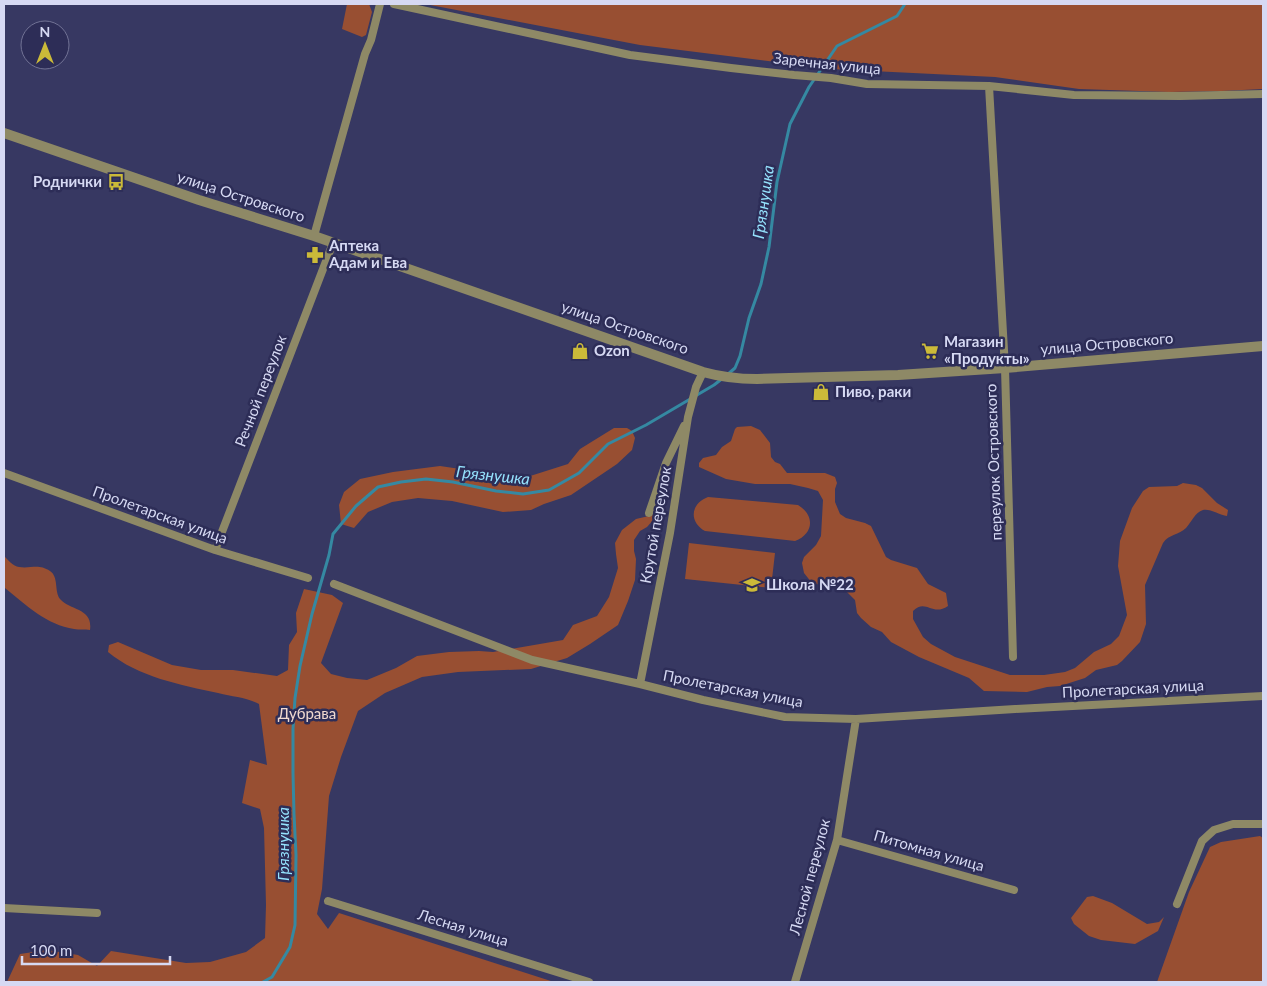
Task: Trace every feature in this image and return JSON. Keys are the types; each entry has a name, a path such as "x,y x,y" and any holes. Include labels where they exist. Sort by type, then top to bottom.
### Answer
{"street":[{"path":"314,236 380,4"},
{"name":"Заречная улица","path":"394,4 630,55 731,68 824,77 868,84 989,86 1074,95 1180,96 1263,94"},
{"name":"переулок Островского","path":"989,86 1005,368 1013,657"},
{"name":"улица Островского","path":"4,133 199,200 314,236 707,373 739,379 898,375 1263,346"},
{"name":"Речной переулок","path":"215,550 334,243"},
{"name":"Крутой переулок","path":"640,684 670,533 688,417 696,387 707,373"},
{"path":"649,513 666,463 688,417"},
{"name":"Пролетарская улица","path":"4,473 215,550 308,578"},
{"name":"Пролетарская улица","path":"334,584 532,660 784,717 856,719 1263,696"},
{"name":"Лесной переулок","path":"795,982 837,840 856,719"},
{"path":"1177,904 1202,841 1214,830 1232,824 1263,824"},
{"name":"Питомная улица","path":"837,840 1014,890"},
{"name":"Лесная улица","path":"328,901 589,982"},
{"path":"4,908 97,913"}],"green space":[{"path":"347,4 369,4 372,12 366,35 362,37 342,29"},
{"path":"425,4 1263,4 1263,89 1169,92 1079,89 995,77 831,69 640,45"},
{"path":"751,426 760,430 770,443 771,457 787,473 825,473 835,477 837,483 835,502 840,514 846,518 871,526 886,557 917,568 928,584 946,593 948,606 938,610 922,606 913,611 913,619 923,637 931,644 955,657 1010,675 1044,675 1065,672 1075,668 1094,652 1111,644 1119,636 1127,615 1118,566 1120,541 1132,508 1143,491 1149,487 1177,486 1183,483 1196,485 1228,510 1227,516 1208,510 1200,511 1186,528 1163,543 1145,585 1146,624 1140,642 1117,665 1096,670 1085,678 1060,686 1027,692 984,691 969,678 919,657 891,642 882,632 871,627 861,618 857,613 855,600 846,591 812,583 804,573 802,563 804,557 816,545 821,536 823,500 818,491 790,484 755,484 726,479 699,467 699,463 703,458 716,455 722,447 731,441 737,427"},
{"path":"614,428 627,428 632,431 635,438 632,450 617,464 571,495 531,510 503,512 452,501 418,498 392,502 368,512 354,528 341,524 339,505 344,492 360,479 393,472 440,466 527,477 568,464 580,449"},
{"path":"708,497 798,505 804,509 810,519 809,529 806,534 795,541 705,531 696,523 694,513 698,504"},
{"name":"Дубрава","path":"653,515 654,519 647,527 640,531 634,540 636,559 635,580 618,625 567,658 531,669 458,672 422,677 385,693 358,711 329,796 322,889 317,914 328,929 339,913 554,982 7,982 20,954 47,950 78,955 97,966 111,951 186,963 210,962 246,952 265,938 264,828 260,809 242,803 250,760 267,765 259,704 244,698 175,683 146,674 120,661 108,652 109,645 118,642 172,665 201,670 233,670 277,676 288,670 289,645 297,632 296,613 304,589 332,595 343,603 321,663 331,674 347,678 367,680 396,668 417,656 449,652 493,652 563,640 573,625 597,616 609,597 618,568 615,543 622,530 636,519"},
{"path":"689,543 775,553 771,588 685,579"},
{"path":"4,556 17,566 38,567 50,571 55,577 60,599 85,614 90,623 90,630 64,627 46,619 5,588"},
{"path":"1260,836 1263,838 1263,982 1157,982 1189,892 1210,847 1221,842"},
{"path":"1093,896 1112,903 1147,924 1159,922 1164,917 1158,931 1135,944 1101,940 1089,936 1074,924 1071,918 1087,897"}],"waterway":[{"name":"Грязнушка","path":"727,375 735,368 740,356 749,318 761,284 769,247 777,182 790,124 809,87 837,46 897,16 905,4"},
{"name":"Грязнушка","path":"263,982 272,977 290,947 295,925 296,855 293,773 295,698 312,614 333,534 356,506 378,487 401,482 426,479 523,494 549,490 579,473 608,444 646,425 723,378"}],"place":[{"name":"Роднички","path":"116,182"},
{"name":"Аптека Адам и Ева","path":"315,255"},
{"name":"Ozon","path":"580,351"},
{"name":"Магазин «Продукты»","path":"930,351"},
{"name":"Пиво, раки","path":"821,392"},
{"name":"Школа №22","path":"752,585"}]}
